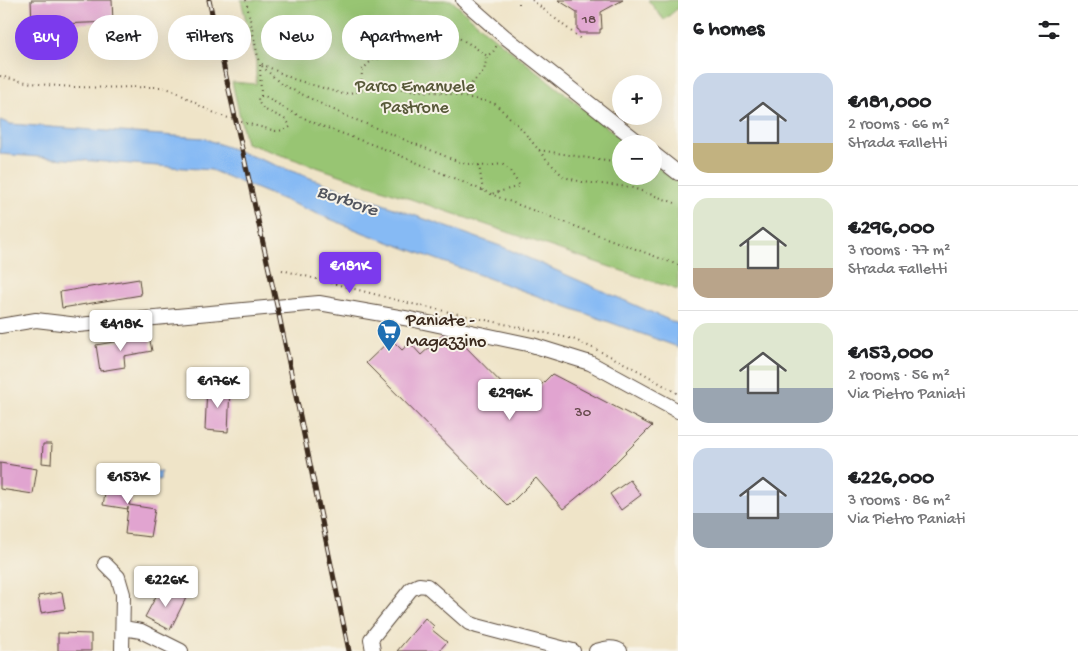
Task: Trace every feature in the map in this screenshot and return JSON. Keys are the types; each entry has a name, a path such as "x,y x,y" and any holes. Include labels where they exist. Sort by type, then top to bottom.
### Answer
{"street":[{"path":"463,0 504,36 630,135"},
{"path":"662,160 678,173"},
{"path":"0,326 36,320 78,325 319,303 532,344 590,363 678,411"},
{"path":"105,564 118,577 123,594 122,651"},
{"path":"373,651 370,639 411,589 419,585 427,586 469,623 573,651"},
{"path":"123,628 141,632 181,651"},
{"path":"596,651 612,648 617,648 620,651"}],"path":[{"path":"0,76 46,86 162,88 174,91 219,115 276,131 286,130 290,127 288,122 264,109 259,104 258,98 261,96 260,63 246,0"},
{"path":"532,0 582,40"},
{"path":"361,91 362,70 372,60 395,55 417,45 433,32 452,34 487,56"},
{"path":"460,95 484,71 487,56 493,52 500,41"},
{"path":"260,63 293,79 343,94 367,90 408,90 460,95 494,103 519,126 564,177 582,182 630,187 678,204"},
{"path":"260,63 281,84 344,115 462,163 486,166 502,164 510,171 520,186 491,194"},
{"path":"261,96 265,96 319,125 387,150 483,191 678,265"},
{"path":"539,150 612,162"},
{"path":"479,165 483,191"}],"green space":[{"name":"Parco Emanuele Pastrone","path":"241,0 451,0 486,31 617,135 612,135 612,185 662,185 662,170 678,183 678,290 246,143 232,82 256,84 256,61 251,41 251,15 245,15"},
{"path":"648,0 678,0 678,8 664,20"}],"water":[{"name":"Borbore","path":"0,120 10,124 203,138 503,247 678,324 678,347 364,233 211,170 0,154"},
{"path":"142,469 161,472 160,480 140,477"}],"building":[{"path":"31,0 112,0 113,15 88,15 88,23 78,23 78,15 32,15"},
{"path":"558,0 623,0 601,12 602,29 600,29 600,33 579,33 577,29 577,12"},
{"path":"139,279 141,295 62,308 60,292"},
{"path":"443,335 457,338 522,404 552,374 652,426 598,480 563,509 536,478 508,506 366,363 391,339 402,350 410,343 421,355"},
{"path":"149,336 152,351 124,356 125,367 100,371 96,345"},
{"path":"207,386 230,387 228,432 205,430"},
{"path":"43,444 52,444 51,464 42,463"},
{"path":"0,463 37,469 33,494 0,489"},
{"path":"109,472 134,477 129,505 155,509 150,537 125,534 128,509 103,505"},
{"path":"630,480 641,495 621,510 610,494"},
{"path":"162,585 186,598 170,630 145,617"},
{"path":"62,592 65,609 41,613 38,596"},
{"path":"425,618 434,626 431,629 447,642 439,651 397,651"},
{"path":"58,633 91,634 91,651 58,651"}],"railway":[{"path":"209,0 279,315 349,651"}],"place":[{"name":"Paniate - Magazzino","path":"389,352"}]}
